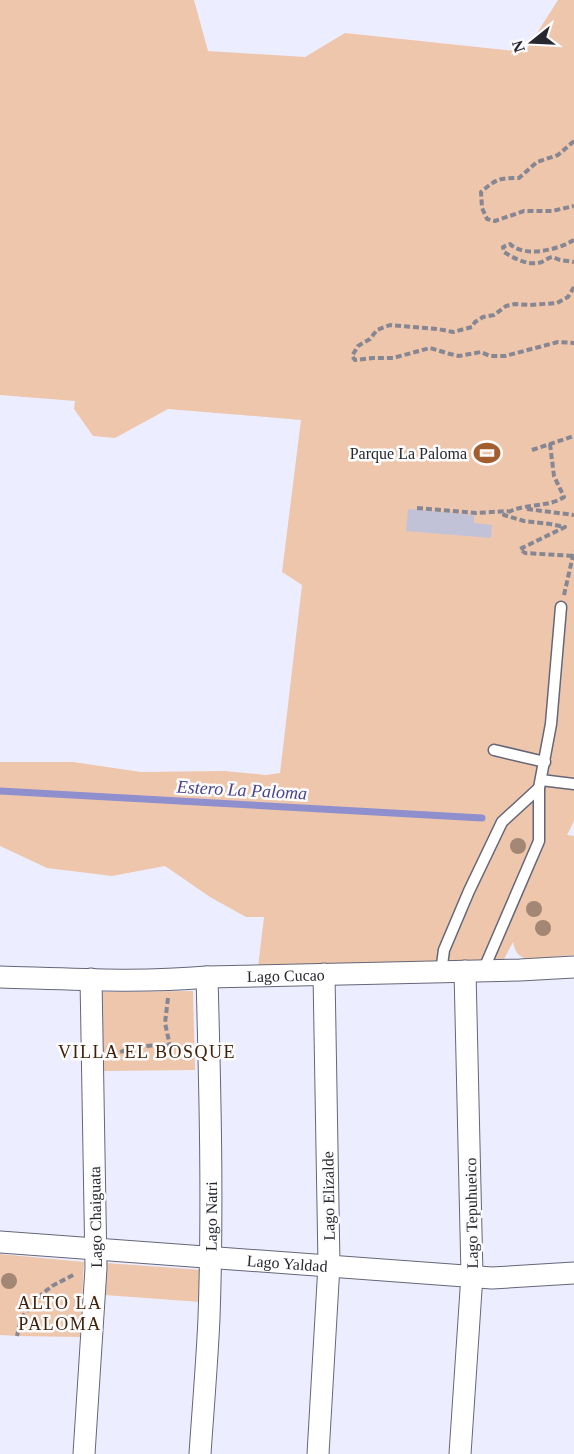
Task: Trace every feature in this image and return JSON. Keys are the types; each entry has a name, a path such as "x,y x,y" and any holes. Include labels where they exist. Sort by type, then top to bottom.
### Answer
{"street":[{"name":"Lago Cucao","path":"0,977 184,979 207,976 441,972 574,966"},
{"name":"Lago Tepuhueico","path":"460,1454 472,1275 474,971"},
{"name":"Lago Elizalde","path":"318,1454 329,1265 324,974"},
{"name":"Lago Natri","path":"200,1454 210,1257 210,1060 207,976"},
{"name":"Lago Chaiguata","path":"84,1454 96,1259 90,979"},
{"name":"Lago Yaldad","path":"0,1242 96,1259 210,1257 504,1278 574,1273"}],"lane":[{"path":"474,971 539,841 540,784 551,724 561,607"},
{"path":"494,750 544,762"},
{"path":"441,972 444,950 501,822 540,784 574,784"}],"path":[{"path":"574,141 558,155 537,162 519,178 502,178 481,192 482,208 487,219 495,221 524,211 552,211 574,206"},
{"path":"574,240 558,248 545,250 516,250 510,244 503,247 504,252 510,256 530,264 552,257 560,261 574,262"},
{"path":"574,287 568,297 557,303 530,305 515,303 506,306 494,315 483,317 472,327 453,332 390,325 377,330 370,339 358,346 352,356 355,360 393,358 430,348 459,356 482,352 490,356 505,356 558,342 574,343"},
{"path":"532,450 574,436"},
{"path":"549,444 554,476 564,497 556,502 510,510 504,515 524,521 565,527 520,549 525,553 574,554 568,573 574,569"},
{"path":"417,508 476,513 526,509 574,515"},
{"path":"170,1046 165,1023 168,998 173,989 184,979"},
{"path":"93,1066 122,1050 143,1047 170,1046 195,1051 210,1060"},
{"path":"17,1336 21,1318 42,1294 96,1259"}],"shaded area":[{"name":"Parque La Paloma","path":"0,0 194,0 208,51 305,57 345,33 525,52 558,0 574,0 574,821 567,835 574,836 574,955 527,959 517,953 513,942 500,967 258,967 264,917 246,917 210,897 165,866 112,876 47,868 0,846 0,762 73,762 141,772 224,771 266,775 280,773 302,585 282,572 301,420 168,409 115,438 93,436 74,409 75,401 0,395"},
{"path":"193,991 195,1070 103,1071 102,992"},
{"path":"0,1254 84,1262 80,1337 0,1335"},
{"path":"107,1263 202,1270 200,1302 105,1295"}],"building":[{"path":"408,509 474,515 474,523 492,525 491,538 406,531"}],"waterway":[{"name":"Estero La Paloma","path":"0,791 482,818"}],"place":[{"name":"Parque La Paloma","path":"487,453"}],"district":[{"name":"VILLA EL BOSQUE","path":"147,1052"},
{"name":"ALTO LA PALOMA","path":"60,1313"}]}
